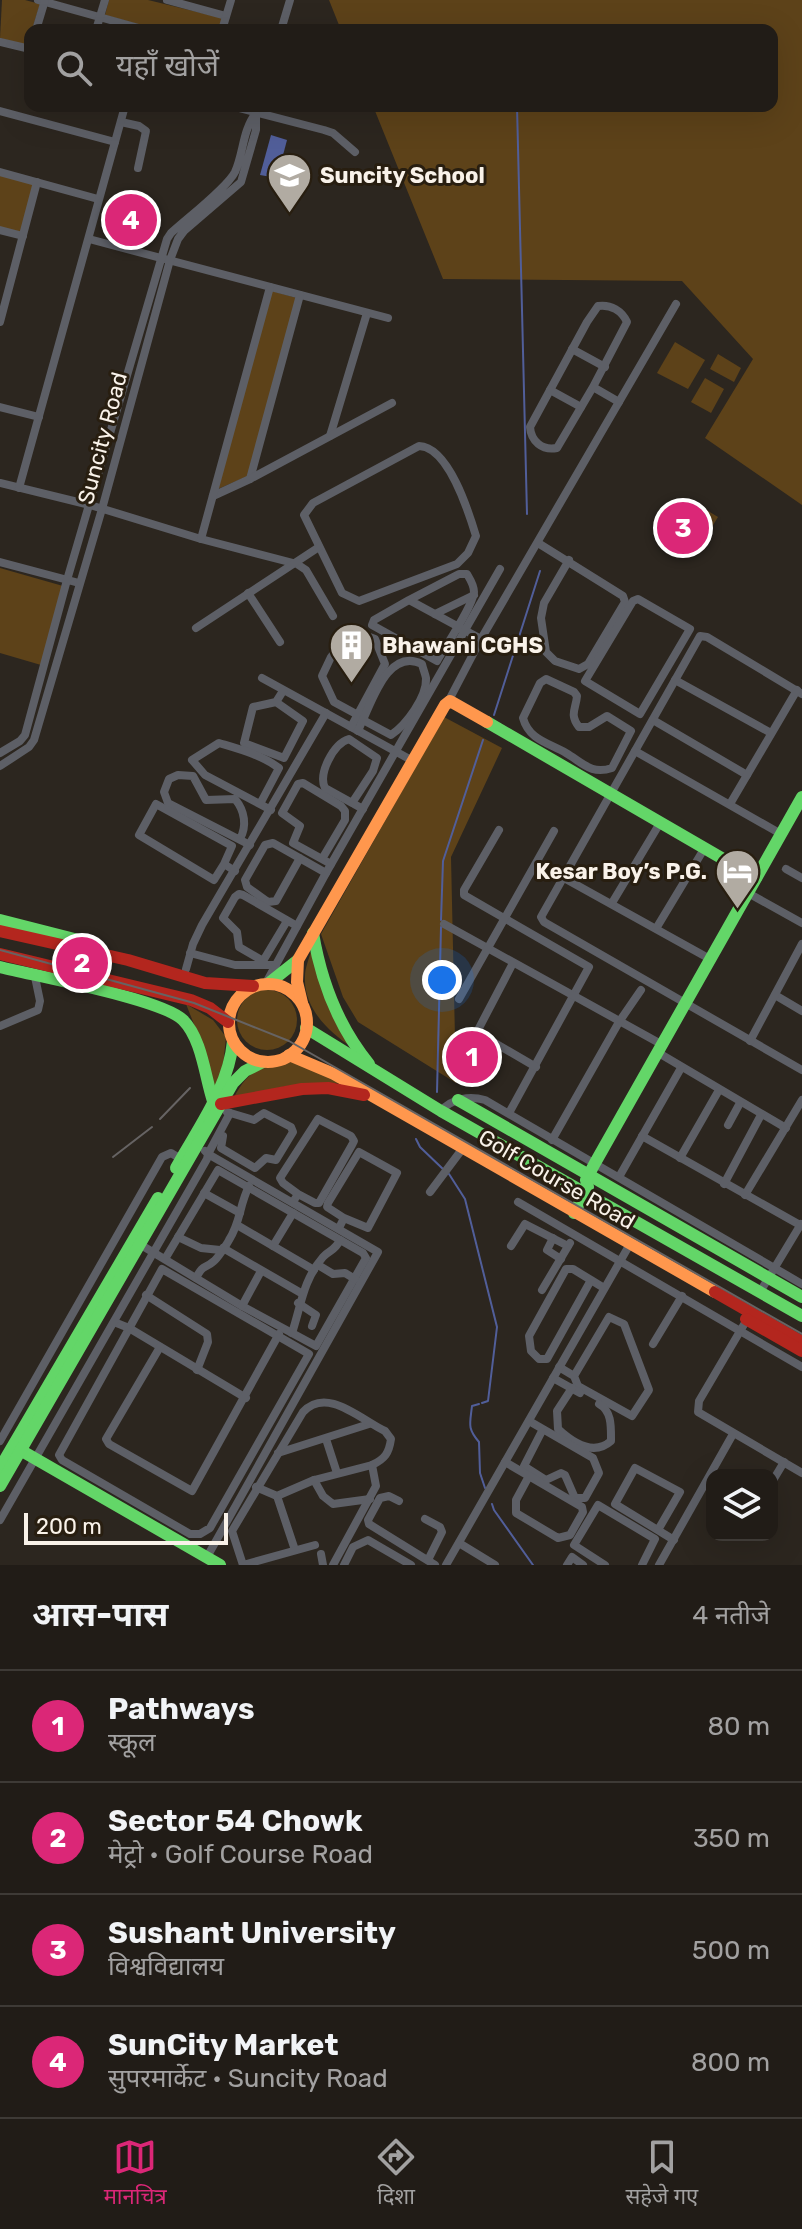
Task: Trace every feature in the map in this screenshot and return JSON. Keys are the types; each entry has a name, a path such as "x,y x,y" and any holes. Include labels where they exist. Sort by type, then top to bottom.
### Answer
{"main road":[{"path":"0,1486 11,1446 101,1312 203,1150 233,1083 245,1071 263,1062 277,1061 289,1055 303,1039 306,1015 297,982 298,960 448,702 455,702 560,758 612,794 756,878"},
{"path":"570,1210 802,797"},
{"path":"0,920 186,969 207,976 218,985"},
{"path":"0,931 128,960 188,979 218,985 263,984 289,990 302,1003"},
{"path":"313,933 321,976 354,1043 374,1070"},
{"path":"0,954 191,1000 210,1008 228,1022"},
{"path":"0,1468 181,1159 223,1108 233,1041 228,1022 235,1000 298,960"},
{"path":"0,967 177,1014 192,1035 223,1108"},
{"path":"160,1008 165,995"},
{"name":"Golf Course Road","path":"306,1028 441,1111 587,1179 802,1316"},
{"path":"233,1041 246,1055 263,1062"},
{"name":"Golf Course Road","path":"289,1055 334,1074 379,1100 458,1154 570,1210 746,1321 802,1342"},
{"path":"223,1108 302,1089 328,1088 379,1100"},
{"path":"458,1100 587,1179 771,1273 802,1297"},
{"path":"458,1154 628,1246"},
{"path":"746,1321 802,1351"},
{"path":"11,1446 220,1565"}],"street":[{"path":"98,24 105,0"},
{"path":"167,0 226,16"},
{"path":"224,24 231,0"},
{"path":"283,24 290,0"},
{"path":"37,24 43,1 123,24"},
{"path":"0,42 24,48"},
{"path":"0,111 115,142"},
{"path":"19,488 124,112"},
{"path":"0,753 25,735 67,580 171,233 235,172 246,129 256,112"},
{"name":"Suncity Road","path":"0,766 29,747 34,740 102,509 165,259 184,231 241,182 256,130 257,112"},
{"path":"264,112 333,133 355,152"},
{"path":"121,122 146,131 138,168"},
{"path":"0,172 98,199"},
{"path":"0,322 4,285 23,236 37,182"},
{"path":"0,230 23,236"},
{"path":"89,239 388,318"},
{"path":"201,539 270,287"},
{"path":"250,479 300,295"},
{"path":"448,702 481,639 676,304"},
{"path":"606,305 623,314 627,322 605,367 557,448 549,449 534,441 530,427 572,349 598,306 606,305"},
{"path":"330,437 367,313"},
{"path":"572,349 605,367"},
{"path":"593,387 619,402"},
{"path":"550,390 581,407"},
{"path":"213,496 392,403"},
{"path":"0,407 39,417"},
{"path":"419,446 434,452 464,494 476,536 468,553 457,564 359,601 342,593 319,547 305,521 307,509 419,446"},
{"path":"0,483 90,505 297,564 309,575 333,616"},
{"path":"538,543 569,560 623,596 625,602 588,664 579,669 555,661 546,652 541,618 544,603 569,560"},
{"path":"196,628 319,547"},
{"path":"0,562 79,583"},
{"path":"309,575 326,565"},
{"path":"263,984 397,752 462,628 464,614 474,595 470,576 463,573 374,620 373,627 436,662 462,628 473,619 500,569"},
{"path":"248,593 280,642"},
{"path":"435,614 474,595"},
{"path":"638,599 690,629 668,667 640,714 585,681 633,601 638,599"},
{"path":"409,600 481,639"},
{"path":"464,614 488,627"},
{"path":"730,804 771,733 800,692 702,634 542,914 542,920 684,1005 802,1070"},
{"path":"354,729 360,717 385,664 375,639 367,636 345,638 322,676 334,702 360,717 391,735 405,723 424,688 426,678 422,664 409,660 390,669 360,717"},
{"path":"668,667 676,679"},
{"path":"663,677 676,679 771,733"},
{"path":"262,678 413,761"},
{"path":"546,679 577,696 572,710 579,727 589,727 607,716 631,731 612,768 592,770 560,758 526,728 523,718 540,683 546,679"},
{"path":"276,702 303,721 284,758 244,743 253,707 276,702 283,691"},
{"path":"186,969 202,925 326,713"},
{"path":"653,720 747,775"},
{"path":"352,803 373,771 377,758 349,739 337,745 321,778 325,788 352,803 363,809"},
{"path":"260,804 279,768 272,763 219,743 192,760 205,775 271,810"},
{"path":"635,751 781,834"},
{"path":"240,839 245,822 235,799 206,800 193,776 178,775 169,779 164,792 168,803 250,845"},
{"path":"322,859 345,820 345,811 303,783 298,784 282,813 300,826 293,843 322,859 329,868"},
{"path":"156,804 232,846 224,864 214,880 139,835 156,804"},
{"path":"612,903 660,823"},
{"path":"499,830 464,895 589,967 509,1113"},
{"path":"459,999 554,831"},
{"path":"300,858 276,901 268,902 247,887 245,880 265,845 273,843 300,858 329,868"},
{"path":"657,927 704,849"},
{"path":"224,864 235,871"},
{"path":"786,869 802,878"},
{"path":"564,878 710,959"},
{"path":"748,893 802,923"},
{"path":"287,921 263,961 239,947 237,932 223,918 239,894 297,926"},
{"path":"444,924 619,1022 659,1048 681,1068 786,1128"},
{"path":"750,1041 802,944"},
{"path":"190,953 235,965 276,965"},
{"path":"513,963 478,1030 481,1035 536,1067"},
{"path":"0,1026 38,1010 40,1001 35,977"},
{"path":"552,1140 619,1022 641,990"},
{"path":"775,995 802,1011"},
{"path":"619,1177 681,1068"},
{"path":"680,1158 719,1090"},
{"path":"441,1111 448,1103 479,1098 552,1140 587,1179 619,1177 771,1273 802,1284"},
{"path":"745,1195 802,1100"},
{"path":"728,1125 740,1103"},
{"path":"223,1108 254,1120 264,1113 291,1127 293,1132 276,1160 266,1158 255,1168 221,1148 223,1108"},
{"path":"724,1184 761,1115"},
{"path":"321,1119 354,1141 319,1203 296,1198 280,1178 312,1126 321,1119"},
{"path":"642,1136 801,1224 760,1292"},
{"path":"0,1520 154,1253 203,1150 296,1198 377,1250 378,1254 207,1557"},
{"path":"359,1152 397,1173 368,1228 344,1218 327,1207 359,1152"},
{"path":"11,1446 31,1385 162,1157 171,1153 181,1159"},
{"path":"430,1192 458,1154"},
{"path":"141,1245 242,1306 316,1346 366,1255 218,1170 165,1259"},
{"path":"196,1278 203,1265 214,1261 237,1225 240,1203 249,1186"},
{"path":"204,1193 240,1213"},
{"path":"518,1202 682,1296 746,1321 802,1367"},
{"path":"273,1246 293,1213"},
{"path":"339,1228 344,1218"},
{"path":"511,1246 525,1224 568,1246"},
{"path":"237,1225 316,1268 335,1274 345,1273 355,1279"},
{"path":"542,1290 575,1236"},
{"path":"178,1237 201,1248 222,1249 301,1293"},
{"path":"793,1237 802,1242"},
{"path":"553,1238 547,1250 561,1259"},
{"path":"292,1333 301,1293 324,1255 335,1250 340,1240"},
{"path":"446,1565 628,1246"},
{"path":"591,1280 547,1359 539,1359 531,1351 529,1336 566,1269 569,1268 591,1280 604,1288"},
{"path":"163,1269 308,1351 309,1356 210,1528 194,1534 62,1460 59,1455 129,1328 163,1269"},
{"path":"242,1306 261,1271"},
{"path":"146,1295 207,1334 208,1342 197,1370"},
{"path":"653,1344 682,1296"},
{"path":"298,1303 316,1315 312,1326"},
{"path":"101,1312 246,1398"},
{"path":"559,1367 574,1376 578,1386 632,1416 649,1390 624,1324 609,1317 574,1376"},
{"path":"297,1318 325,1333"},
{"path":"746,1321 696,1407 698,1412 733,1434 802,1473"},
{"path":"160,1347 106,1439 109,1444 192,1491 279,1334"},
{"path":"553,1378 572,1388 607,1408 611,1441 606,1446 587,1448 558,1429 557,1411 572,1388"},
{"path":"31,1385 48,1385"},
{"path":"249,1482 259,1488 277,1496 314,1480 372,1465 389,1451 391,1439 385,1431 332,1402 316,1404 303,1412 259,1488 232,1531 243,1565 315,1545"},
{"path":"529,1421 543,1429 593,1458 597,1463 599,1473 585,1498 575,1498 565,1475 561,1473 546,1480 524,1466 543,1429"},
{"path":"278,1453 369,1424"},
{"path":"649,1553 660,1562 733,1434"},
{"path":"326,1439 337,1473"},
{"path":"505,1462 529,1476 582,1507 583,1512 570,1535 558,1538 516,1513 516,1500 529,1476"},
{"path":"778,1472 784,1462"},
{"path":"333,1565 376,1486 372,1465"},
{"path":"658,1530 680,1492 635,1468 615,1504 674,1540"},
{"path":"314,1480 323,1496 333,1504 370,1499"},
{"path":"277,1496 295,1550"},
{"path":"399,1501 389,1496 380,1498 368,1520 369,1524 432,1563 442,1532 440,1527 425,1519"},
{"path":"605,1565 574,1545 598,1505 652,1537 654,1542 643,1565"},
{"path":"344,1565 353,1547 368,1540 411,1565"},
{"path":"459,1543 495,1565"},
{"path":"321,1554 323,1565"},
{"path":"567,1565 572,1557 583,1565"}],"shaded area":[{"path":"2,0 25,0 40,4 34,24 24,24 24,45 0,38"},
{"path":"109,0 148,0 222,18 220,24 137,24 105,15"},
{"path":"329,0 802,0 802,505 705,438 753,359 682,281 443,279 375,112 778,112 778,24 339,24"},
{"path":"0,175 33,184 21,232 0,227"},
{"path":"272,291 297,298 248,476 218,489"},
{"path":"675,342 705,360 688,389 657,373"},
{"path":"718,354 741,368 734,382 710,369"},
{"path":"705,378 724,389 711,413 691,402"},
{"path":"690,500 718,517 707,535 678,519"},
{"path":"0,568 63,586 41,665 0,653"},
{"path":"444,717 502,748 451,857 456,1083 358,1022 343,997 321,934"},
{"path":"311,951 322,989 352,1047 326,1026 308,998 305,973"},
{"path":"267,990 288,999 297,1020 288,1041 267,1050 246,1041 237,1020 246,999"},
{"path":"186,1004 213,1020 226,1037 222,1076 214,1088 201,1042"},
{"path":"295,1061 344,1083 287,1086 234,1097 246,1079 258,1070"}],"water":[{"path":"271,135 287,140 277,178 260,175"}],"waterway":[{"path":"517,112 527,514"},
{"path":"494,715 540,571"},
{"path":"441,920 443,861 483,740"},
{"path":"437,1092 441,927"},
{"path":"416,1139 444,1170"},
{"path":"449,1174 465,1199 497,1327 488,1401 482,1403"},
{"path":"479,1404 472,1406 470,1426 479,1442 480,1473 485,1488"},
{"path":"492,1504 533,1565"}],"railway":[{"path":"0,950 194,1003 289,1041 802,1334"},
{"path":"160,1119 190,1088"},
{"path":"113,1157 152,1127"}],"traffic: fast":[{"path":"487,722 756,878"},
{"path":"574,1213 588,1187 586,1180 595,1163 802,797"},
{"path":"0,920 94,944"},
{"path":"313,933 332,1002 348,1034 369,1064"},
{"path":"269,983 298,960"},
{"path":"0,967 125,996 171,1012 183,1020 195,1037 213,1101"},
{"path":"306,1028 441,1111 802,1316"},
{"path":"176,1168 219,1091 226,1075 233,1041"},
{"path":"0,1486 233,1083 245,1071 263,1062"},
{"path":"458,1100 802,1297"},
{"path":"0,1468 158,1198"},
{"path":"15,1447 220,1565"}],"traffic: slow":[{"path":"302,1003 297,982 298,960 445,705 450,701 487,722"},
{"path":"268,984 283,987 296,995 304,1008 307,1023 304,1038 296,1051 283,1059 268,1062 253,1059 240,1051 232,1038 229,1023 232,1008 240,995 253,987 268,984"},
{"path":"289,1055 334,1074 715,1292"}],"traffic: jam":[{"path":"0,931 128,960 205,983 253,986"},
{"path":"0,954 191,1000 210,1008 228,1022"},
{"path":"221,1104 302,1089 328,1088 364,1095"},
{"path":"715,1292 802,1342"},
{"path":"746,1319 802,1351"}],"place":[{"name":"Suncity School","path":"289,214"},
{"name":"SunCity Market","path":"131,220"},
{"name":"Sushant University","path":"683,528"},
{"name":"Bhawani CGHS","path":"351,684"},
{"name":"Kesar Boy’s P.G.","path":"738,910"},
{"name":"Sector 54 Chowk","path":"82,963"},
{"name":"Pathways","path":"472,1057"}]}
